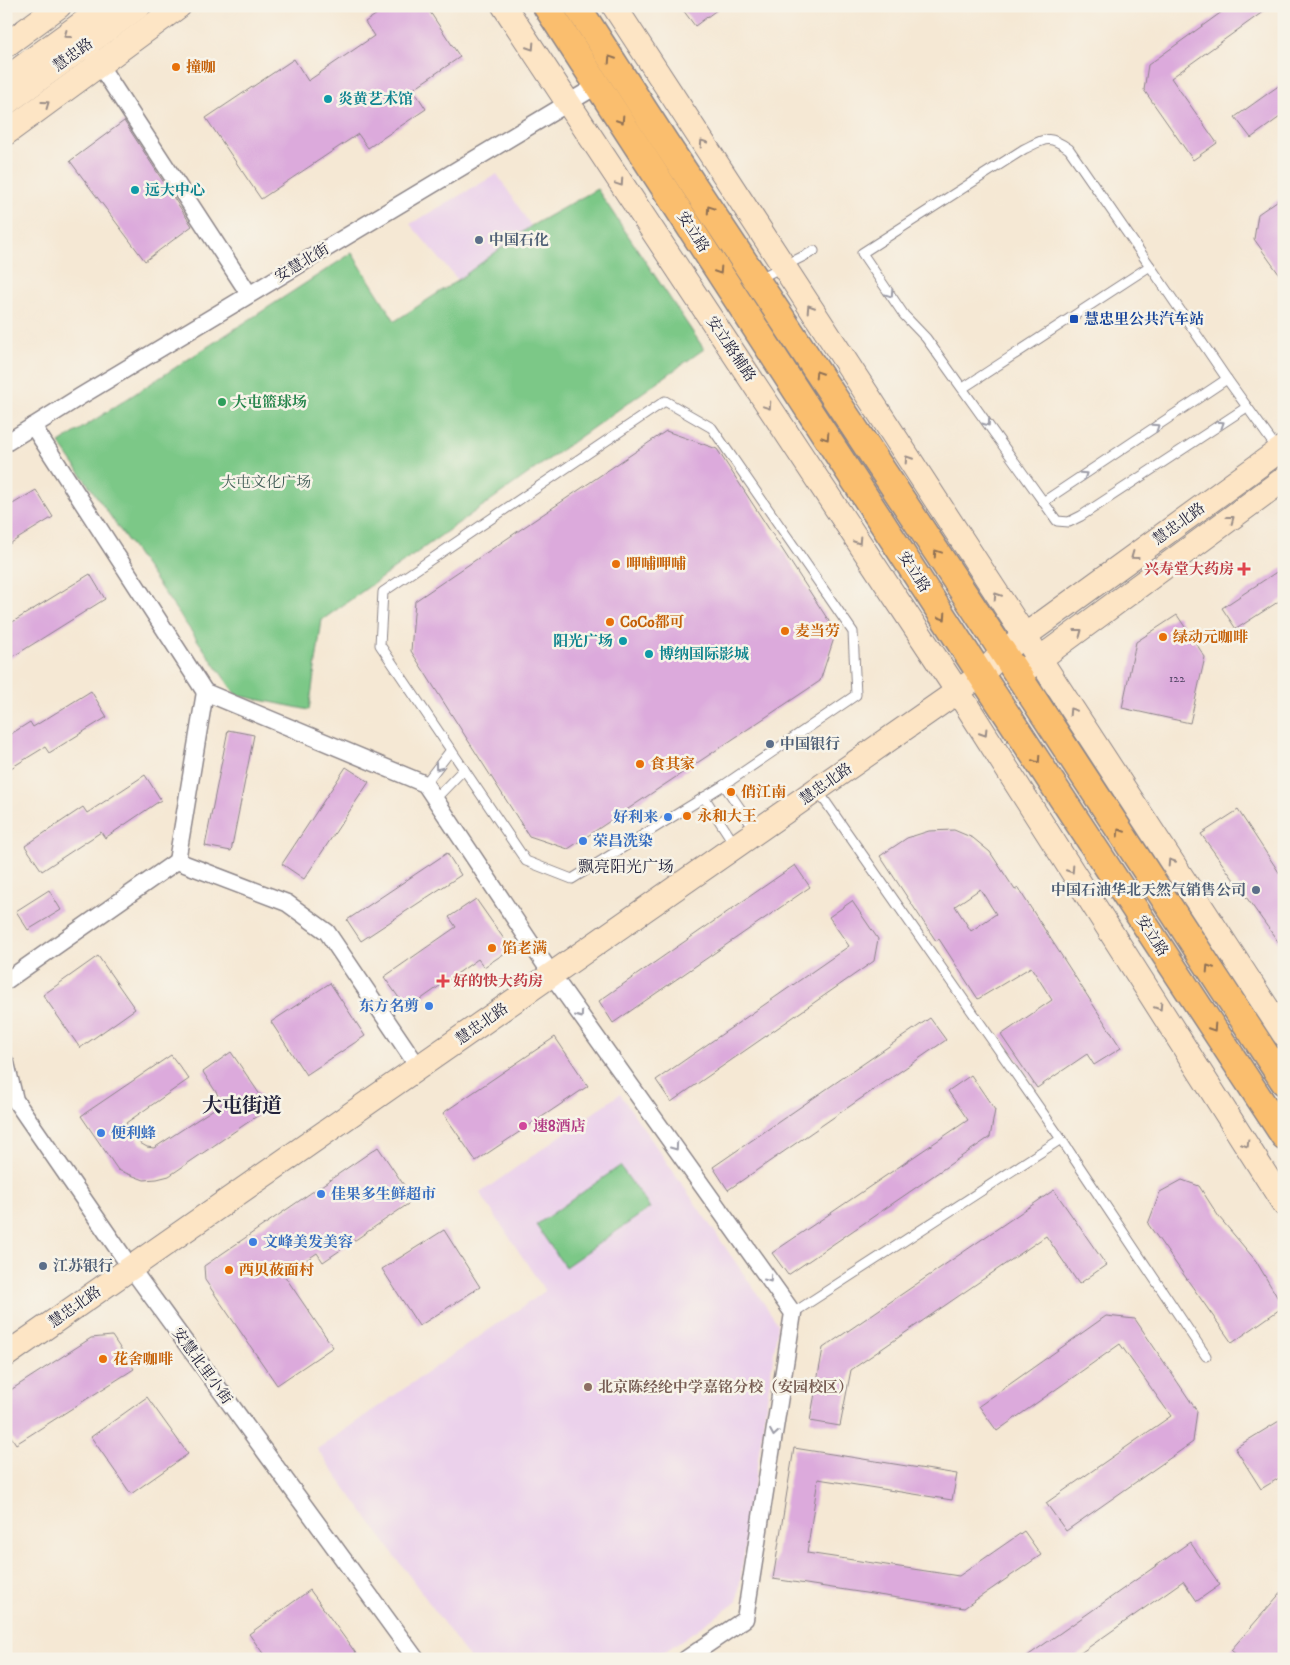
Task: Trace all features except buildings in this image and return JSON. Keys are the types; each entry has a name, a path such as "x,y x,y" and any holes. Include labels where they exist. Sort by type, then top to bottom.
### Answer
{"main road":[{"name":"安立路","path":"546,6 981,676 1284,1136"},
{"name":"安立路","path":"577,6 1284,1082"}],"street":[{"path":"6,45 59,6"},
{"name":"慧忠路","path":"6,79 106,6"},
{"name":"慧忠路","path":"6,103 139,6"},
{"path":"6,133 179,6"},
{"name":"安立路辅路","path":"504,6 958,692"},
{"path":"614,6 1023,637 1284,1034"},
{"path":"86,45 249,294"},
{"name":"安慧北街","path":"6,443 249,294 598,85"},
{"path":"33,426 205,692 425,784 552,975 793,1313 744,1619 686,1659"},
{"name":"慧忠北路","path":"6,1354 981,676 1003,652 1023,637 1282,452"},
{"name":"慧忠北路","path":"1018,675 1284,480"},
{"path":"981,676 1018,675"},
{"path":"6,981 177,861 205,692"},
{"path":"958,692 1284,1204"},
{"path":"177,861 287,903 328,932 419,1068"},
{"name":"安慧北里小街","path":"6,1063 15,1100 131,1268 416,1659"}],"lane":[{"path":"1247,407 1082,516 1069,522 1057,521 926,338 904,315 862,253 1024,149 1046,138 1057,141 1069,148 1227,379 1282,452"},
{"path":"757,280 814,251"},
{"path":"963,388 1150,266"},
{"path":"1043,502 1227,379"},
{"path":"665,401 712,428 854,632 856,695 724,785 572,879 526,861 451,750 380,645 383,592 665,401"},
{"path":"425,784 451,750"},
{"path":"435,798 464,770"},
{"path":"724,785 757,832"},
{"path":"817,790 1061,1139 1206,1356"},
{"path":"704,797 736,847"},
{"path":"793,1313 1061,1139"}],"shaded area":[{"path":"497,174 531,226 458,280 410,224"},
{"name":"北京陈经纶中学嘉铭分校（安园校区）","path":"620,1094 778,1324 737,1602 654,1659 470,1659 317,1449 545,1291 480,1193"}],"green space":[{"name":"大屯文化广场","path":"597,189 704,349 322,620 309,710 236,695 59,443 352,253 395,321 458,280 531,226"},
{"path":"620,1166 650,1208 565,1267 536,1225"}],"place":[{"name":"撞咖","path":"176,67"},
{"name":"炎黄艺术馆","path":"328,99"},
{"name":"远大中心","path":"135,190"},
{"name":"中国石化","path":"479,240"},
{"name":"慧忠里公共汽车站","path":"1074,319"},
{"name":"大屯篮球场","path":"222,402"},
{"name":"呷哺呷哺","path":"616,564"},
{"name":"兴寿堂大药房","path":"1244,569"},
{"name":"CoCo都可","path":"610,622"},
{"name":"麦当劳","path":"785,631"},
{"name":"绿动元咖啡","path":"1163,637"},
{"name":"阳光广场","path":"623,641"},
{"name":"博纳国际影城","path":"649,654"},
{"name":"中国银行","path":"770,744"},
{"name":"食其家","path":"640,764"},
{"name":"俏江南","path":"731,792"},
{"name":"永和大王","path":"687,816"},
{"name":"好利来","path":"668,817"},
{"name":"荣昌洗染","path":"583,841"},
{"name":"中国石油华北天然气销售公司","path":"1256,890"},
{"name":"馅老满","path":"492,948"},
{"name":"好的快大药房","path":"443,981"},
{"name":"东方名剪","path":"429,1006"},
{"name":"速8酒店","path":"523,1126"},
{"name":"便利蜂","path":"101,1133"},
{"name":"佳果多生鲜超市","path":"321,1194"},
{"name":"文峰美发美容","path":"253,1242"},
{"name":"江苏银行","path":"43,1266"},
{"name":"西贝莜面村","path":"229,1270"},
{"name":"花舍咖啡","path":"103,1359"},
{"name":"北京陈经纶中学嘉铭分校（安园校区）","path":"588,1387"}],"district":[{"name":"飘亮阳光广场","path":"626,867"},
{"name":"大屯街道","path":"242,1106"}]}
